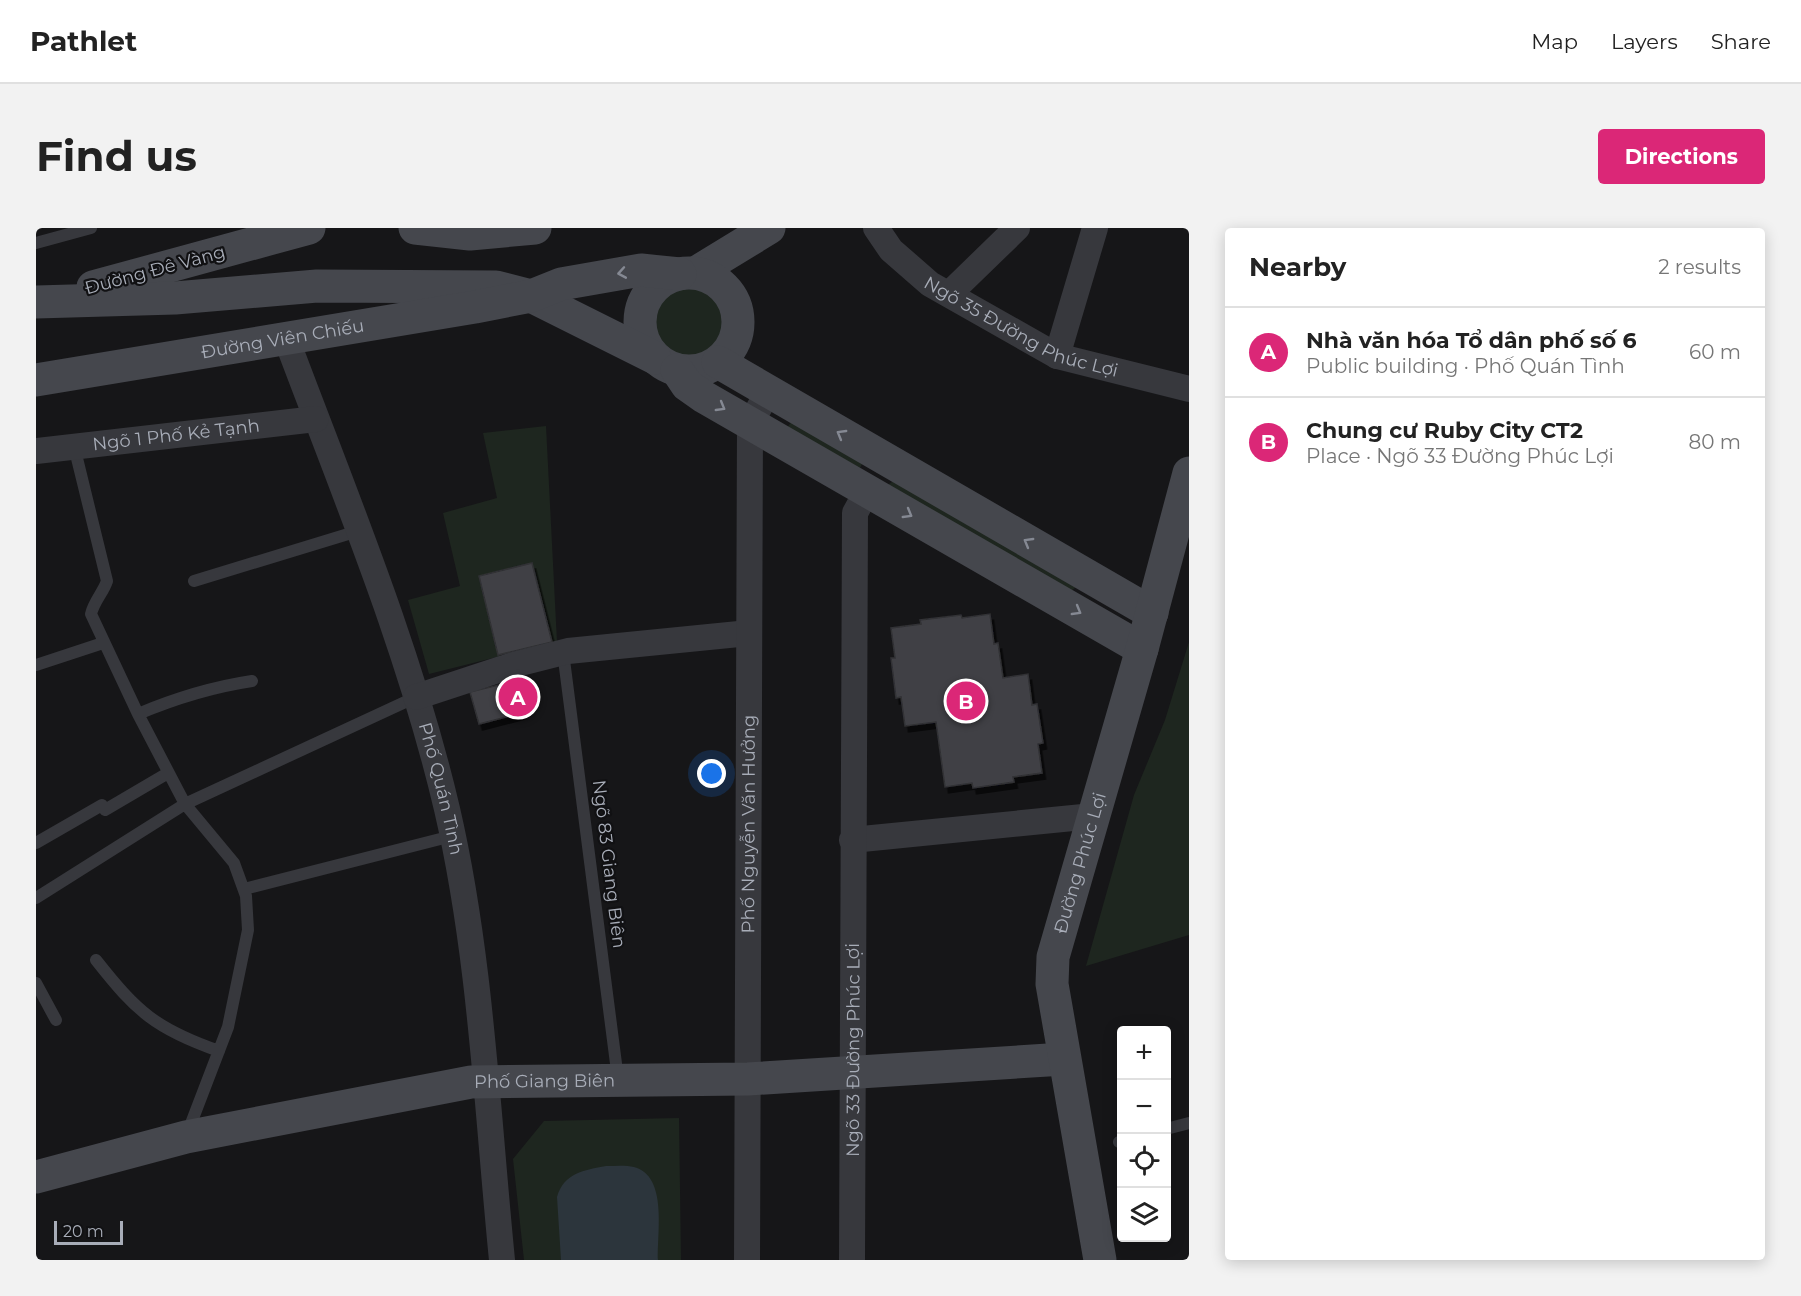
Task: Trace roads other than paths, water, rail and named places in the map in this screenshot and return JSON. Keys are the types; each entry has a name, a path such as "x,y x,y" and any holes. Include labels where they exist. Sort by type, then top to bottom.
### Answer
{"street":[{"name":"Đường Đê Vàng","path":"36,302 186,263 256,234 309,228"},
{"path":"415,228 470,234 535,228"},
{"name":"Ngõ 35 Đường Phúc Lợi","path":"876,228 891,250 930,284 1057,356 1189,389"},
{"path":"948,294 1017,228"},
{"path":"1057,356 1095,228"},
{"path":"760,231 688,273 660,282 649,294 642,309 640,325 644,341 694,391 1142,649"},
{"name":"Đường Viên Chiếu","path":"36,380 531,296 561,284 641,270 688,273"},
{"path":"36,302 175,298 317,286 476,285 496,287 531,296 666,364 702,370 718,362 734,343 738,328 737,313 724,288 688,273"},
{"name":"Phố Quán Tình","path":"286,338 358,531 416,697 452,836 463,895 502,1260"},
{"path":"718,362 1152,613"},
{"name":"Phố Nguyễn Văn Hưởng","path":"747,1260 750,424 768,392"},
{"name":"Ngõ 1 Phố Kẻ Tạnh","path":"36,451 316,419"},
{"path":"867,491 884,459"},
{"name":"Đường Phúc Lợi","path":"1100,1260 1052,984 1053,957 1142,649 1189,473"},
{"name":"Ngõ 33 Đường Phúc Lợi","path":"852,1260 855,1072 852,840 855,513 867,491"},
{"path":"416,697 563,652 594,647 749,633"},
{"path":"852,840 1093,816"},
{"name":"Phố Giang Biên","path":"36,1177 186,1137 484,1081 747,1079 1064,1059"}],"lane":[{"path":"36,243 91,228"},
{"path":"74,446 106,566 107,581 103,592 93,602 92,614 103,643 184,804 234,863 244,889 249,913 248,930 233,1005 219,1051 186,1137"},
{"path":"194,581 358,531"},
{"path":"36,665 103,643"},
{"name":"Ngõ 83 Giang Biên","path":"563,652 619,1080"},
{"path":"138,714 205,690 252,681"},
{"path":"36,898 184,804 416,697"},
{"path":"36,843 102,806 105,810 168,773"},
{"path":"244,889 452,836"},
{"path":"96,960 139,1011 155,1023 219,1051"},
{"path":"36,983 56,1020"},
{"path":"1171,1128 1189,1123"}],"place":[{"name":"Nhà văn hóa Tổ dân phố số 6","path":"518,697"},
{"name":"Chung cư Ruby City CT2","path":"966,701"}]}
